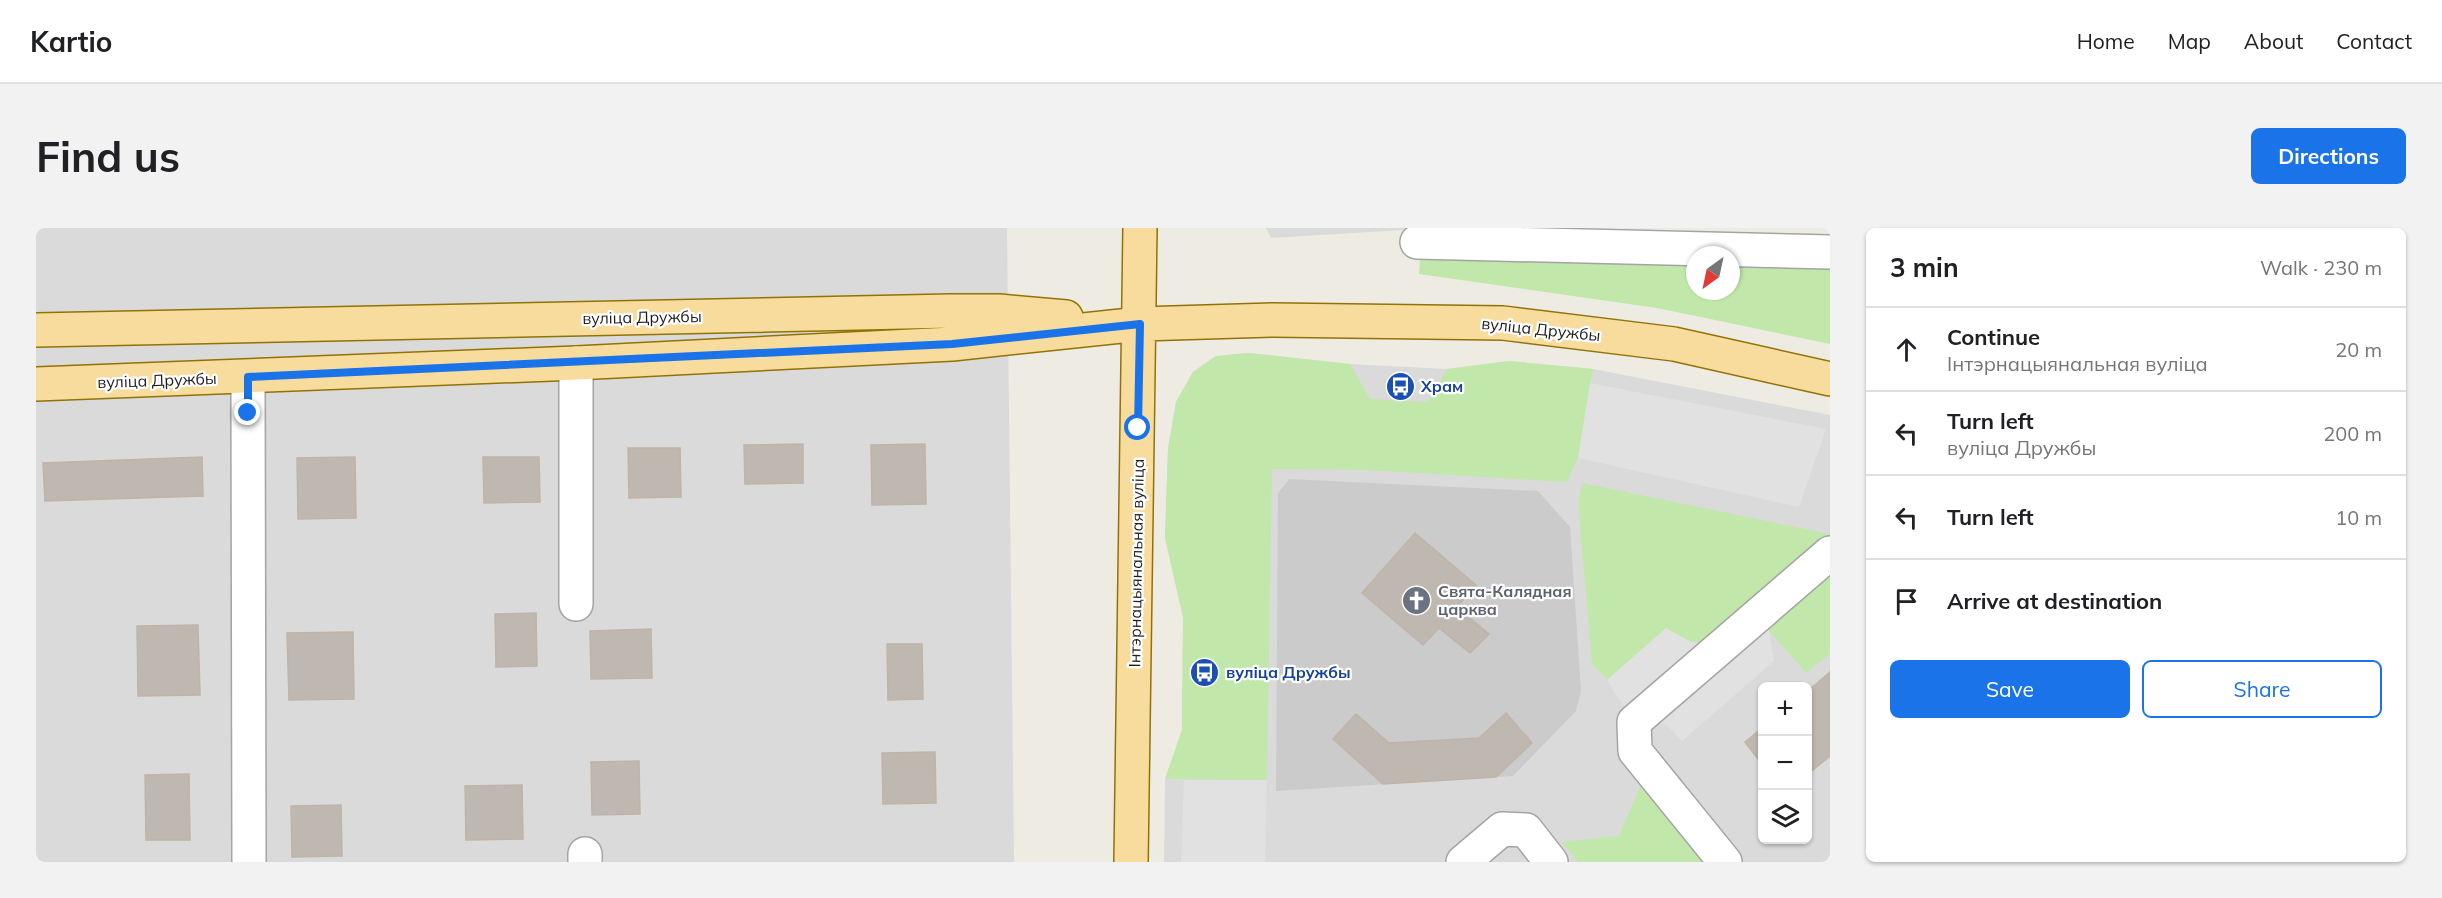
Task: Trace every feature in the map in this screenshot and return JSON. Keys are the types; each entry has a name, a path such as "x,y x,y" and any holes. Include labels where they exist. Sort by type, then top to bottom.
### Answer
{"main road":[{"name":"Інтэрнацыянальная вуліца","path":"1131,862 1140,228"},
{"name":"вуліца Дружбы","path":"36,330 951,310 999,311 1140,324"},
{"name":"вуліца Дружбы","path":"36,384 576,363 952,344 1140,324 1273,320 1503,323 1674,344 1830,379"}],"street":[{"path":"1417,242 1830,252"},
{"path":"576,363 576,604"},
{"path":"248,377 249,862"},
{"path":"1725,862 1635,751 1634,722 1830,553"},
{"path":"1463,862 1502,829 1526,830 1551,862"}],"shaded area":[{"path":"36,228 1007,228 1014,862 36,862"},
{"path":"1266,228 1435,228 1271,238"},
{"path":"1249,353 1350,364 1447,369 1509,361 1593,369 1830,415 1830,862 1164,862 1165,779 1182,730 1183,617 1165,538 1168,449 1176,402 1193,372 1216,356"},
{"path":"1590,383 1826,429 1799,507 1578,458"},
{"path":"1289,479 1538,491 1570,527 1581,691 1576,711 1513,776 1276,791 1278,493"},
{"path":"1750,609 1769,631 1774,661 1682,741 1667,725 1655,722 1647,727 1622,704 1607,680 1666,628 1691,642 1710,644"},
{"path":"1184,780 1267,780 1265,862 1181,862"}],"green space":[{"path":"1421,248 1686,258 1686,300 1740,300 1740,260 1830,265 1830,344 1657,308 1419,274"},
{"path":"1248,353 1350,364 1370,399 1427,402 1447,369 1509,361 1593,369 1578,458 1567,482 1368,470 1272,469 1267,780 1165,779 1182,730 1183,617 1165,538 1168,449 1176,402 1193,372 1216,356"},
{"path":"1582,483 1830,534 1830,654 1806,673 1750,609 1710,644 1691,642 1666,629 1607,680 1592,664 1578,503"},
{"path":"1642,782 1705,862 1578,862 1562,842 1619,836"}],"building":[{"path":"803,444 803,483 745,484 744,445"},
{"path":"925,444 926,504 872,505 871,445"},
{"path":"628,448 680,448 681,497 629,498"},
{"path":"202,457 203,496 45,501 43,463"},
{"path":"355,457 356,518 298,519 297,458"},
{"path":"483,457 539,457 540,502 484,503"},
{"name":"Свята-Калядная царква","path":"1415,533 1476,585 1457,607 1489,634 1470,653 1439,628 1423,645 1362,593"},
{"path":"536,613 537,666 496,667 495,614"},
{"path":"198,625 200,695 138,696 137,626"},
{"path":"651,629 652,678 591,679 590,631"},
{"path":"353,632 354,699 289,700 287,633"},
{"path":"887,644 922,644 923,699 888,700"},
{"path":"1830,672 1830,756 1812,771 1812,736 1812,688"},
{"path":"1506,713 1532,743 1496,777 1383,784 1333,739 1356,714 1389,743 1479,738"},
{"path":"1758,731 1758,759 1745,742"},
{"path":"935,752 936,803 883,804 882,753"},
{"path":"639,761 640,814 592,815 591,762"},
{"path":"189,774 190,840 146,840 145,775"},
{"path":"522,785 523,839 466,840 465,786"},
{"path":"341,805 342,856 292,857 291,806"}],"place":[{"name":"Храм","path":"1400,386"},
{"name":"Свята-Калядная царква","path":"1417,600"},
{"name":"вуліца Дружбы","path":"1205,672"}],"route":[{"path":"248,413 248,377 952,344 1140,324 1138,428"}]}
